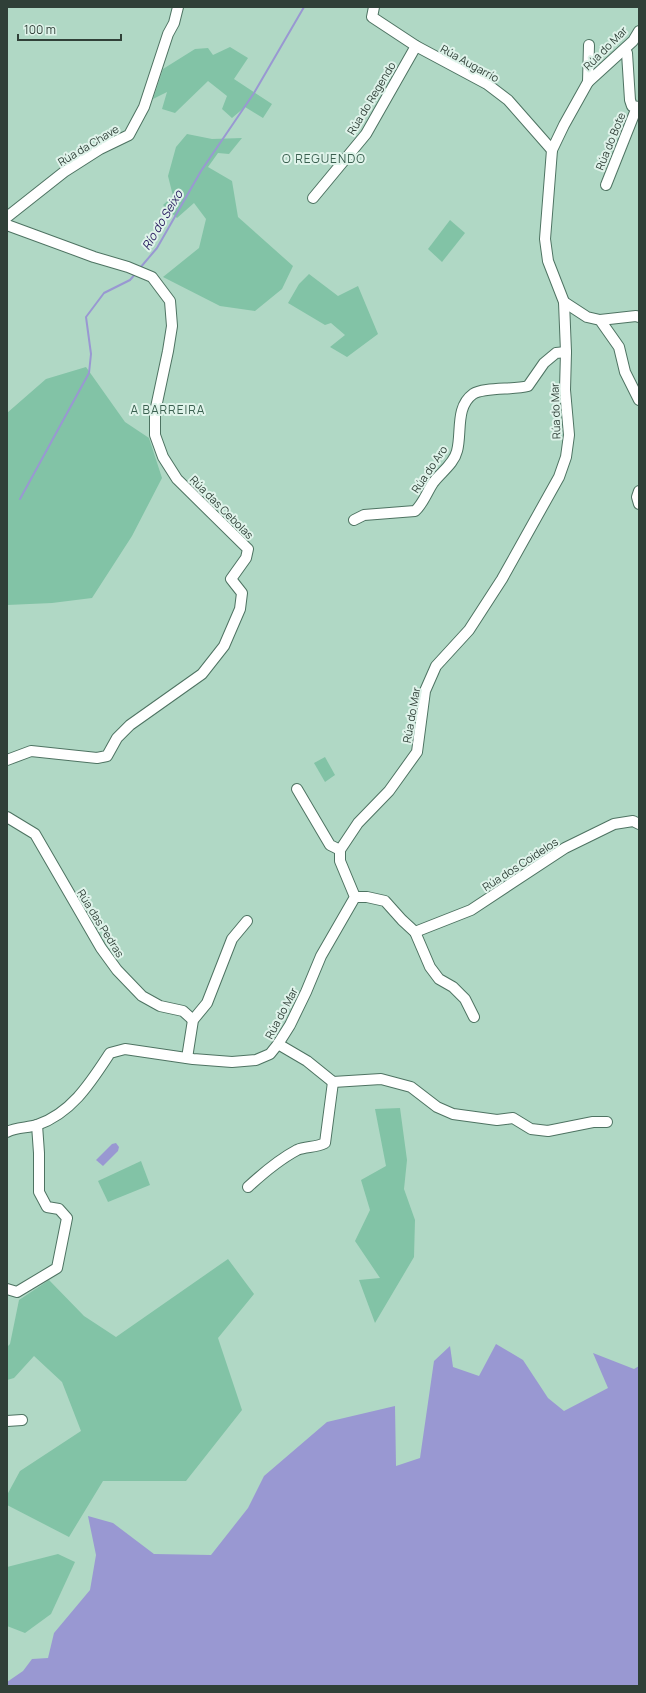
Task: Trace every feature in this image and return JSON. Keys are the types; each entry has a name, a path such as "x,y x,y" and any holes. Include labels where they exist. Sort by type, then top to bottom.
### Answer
{"street":[{"name":"Rúa da Chave","path":"7,216 64,172 100,149 129,135 144,107 178,7"},
{"name":"Rúa Augarrío","path":"374,7 372,17 416,46 487,84 508,100 552,150"},
{"name":"Rúa do Mar","path":"340,850 358,823 394,785 416,752 425,691 436,666 469,630 502,579 559,477 566,457 569,435 565,390 566,352 564,302 548,261 545,239 552,150 588,82 633,41 639,30"},
{"name":"Rúa do Mar","path":"588,82 589,45"},
{"name":"Rúa do Regendo","path":"313,198 366,134 416,46"},
{"path":"624,50 627,53 630,100 632,106 638,107"},
{"name":"Rúa do Bote","path":"606,185 638,107"},
{"name":"Rúa das Cebolas","path":"7,225 128,267 152,277 170,301 172,326 155,412 155,435 163,457 177,480 248,549 246,558 231,579 242,593 240,609 224,646 202,674 130,724 117,738 107,756 97,758 31,751 7,760"},
{"path":"564,302 587,317 600,320 636,316 639,317"},
{"path":"600,320 620,347 625,372 639,400"},
{"name":"Rúa do Aro","path":"354,520 364,515 415,511 434,482 447,468 457,452 458,429 462,410 473,394 480,390 520,388 528,386 544,363 556,353 566,352"},
{"path":"639,491 637,497 639,504"},
{"path":"296,789 330,845 340,850 340,861 355,897 367,897 385,901 415,932 430,967 439,979 453,986 465,999 474,1017"},
{"name":"Rúa das Pedras","path":"7,817 35,834 94,936 116,970 142,996 160,1006 183,1011 194,1020"},
{"name":"Rúa dos Coidelos","path":"415,932 471,910 565,848 614,824 634,821 639,824"},
{"name":"Rúa do Mar","path":"7,1132 37,1125 59,1115 80,1097 110,1053 124,1049 187,1058 232,1062 256,1060 270,1054 278,1044 303,999 321,956 355,897"},
{"path":"187,1058 194,1020 207,1003 232,939 247,921"},
{"path":"278,1044 307,1061 333,1082 381,1079 411,1087 438,1107 453,1114 497,1120 513,1118 531,1129 548,1131 593,1122 607,1122"},
{"path":"248,1187 258,1178 298,1150 317,1147 325,1143 333,1082"},
{"path":"7,1289 18,1292 57,1268 67,1218 59,1209 47,1207 39,1192 37,1125"},
{"path":"7,1421 22,1420"}],"green space":[{"path":"230,47 248,58 234,79 272,104 263,118 245,107 232,118 222,109 227,96 208,81 175,113 162,109 167,92 153,99 163,69 195,49 208,48 213,55"},
{"path":"187,134 212,139 242,138 229,154 218,153 208,167 232,181 238,217 293,266 282,289 255,311 220,306 163,277 199,248 206,219 194,203 177,218 163,205 173,196 168,176 176,147"},
{"path":"450,220 465,233 442,262 428,249"},
{"path":"309,274 338,296 358,286 378,334 347,357 330,347 345,335 331,323 325,325 288,303 299,284"},
{"path":"86,367 125,422 149,438 162,478 132,536 92,598 52,603 7,605 7,413 46,379"},
{"path":"325,757 335,775 325,782 314,763"},
{"path":"400,1108 407,1160 404,1189 415,1220 414,1257 375,1323 359,1280 380,1278 355,1241 370,1210 361,1180 386,1166 375,1109"},
{"path":"141,1161 150,1185 108,1202 98,1181"},
{"path":"228,1259 254,1294 218,1338 242,1410 186,1481 103,1481 69,1537 7,1505 7,1495 20,1471 81,1431 62,1382 34,1356 14,1378 7,1380 7,1347 10,1344 19,1300 49,1280 84,1316 116,1337"},
{"path":"58,1554 75,1562 51,1614 25,1633 7,1626 7,1567"}],"water":[{"path":"116,1143 119,1147 118,1151 103,1166 96,1160 112,1144"},
{"path":"496,1344 523,1360 548,1398 564,1411 608,1388 593,1353 634,1369 639,1366 639,1686 7,1686 7,1682 23,1671 32,1659 48,1658 54,1633 90,1590 96,1555 88,1516 113,1523 154,1554 211,1555 248,1508 264,1476 327,1422 395,1406 396,1466 420,1458 434,1361 450,1346 453,1367 479,1376"}],"waterway":[{"name":"Río do Seixo","path":"140,268 157,248 201,171 254,93 304,7"},
{"name":"Río do Seixo","path":"20,499 89,373 91,354 86,317 104,293 130,280 136,273"}],"district":[{"name":"O REGUENDO","path":"324,158"},
{"name":"A BARREIRA","path":"168,409"}]}
